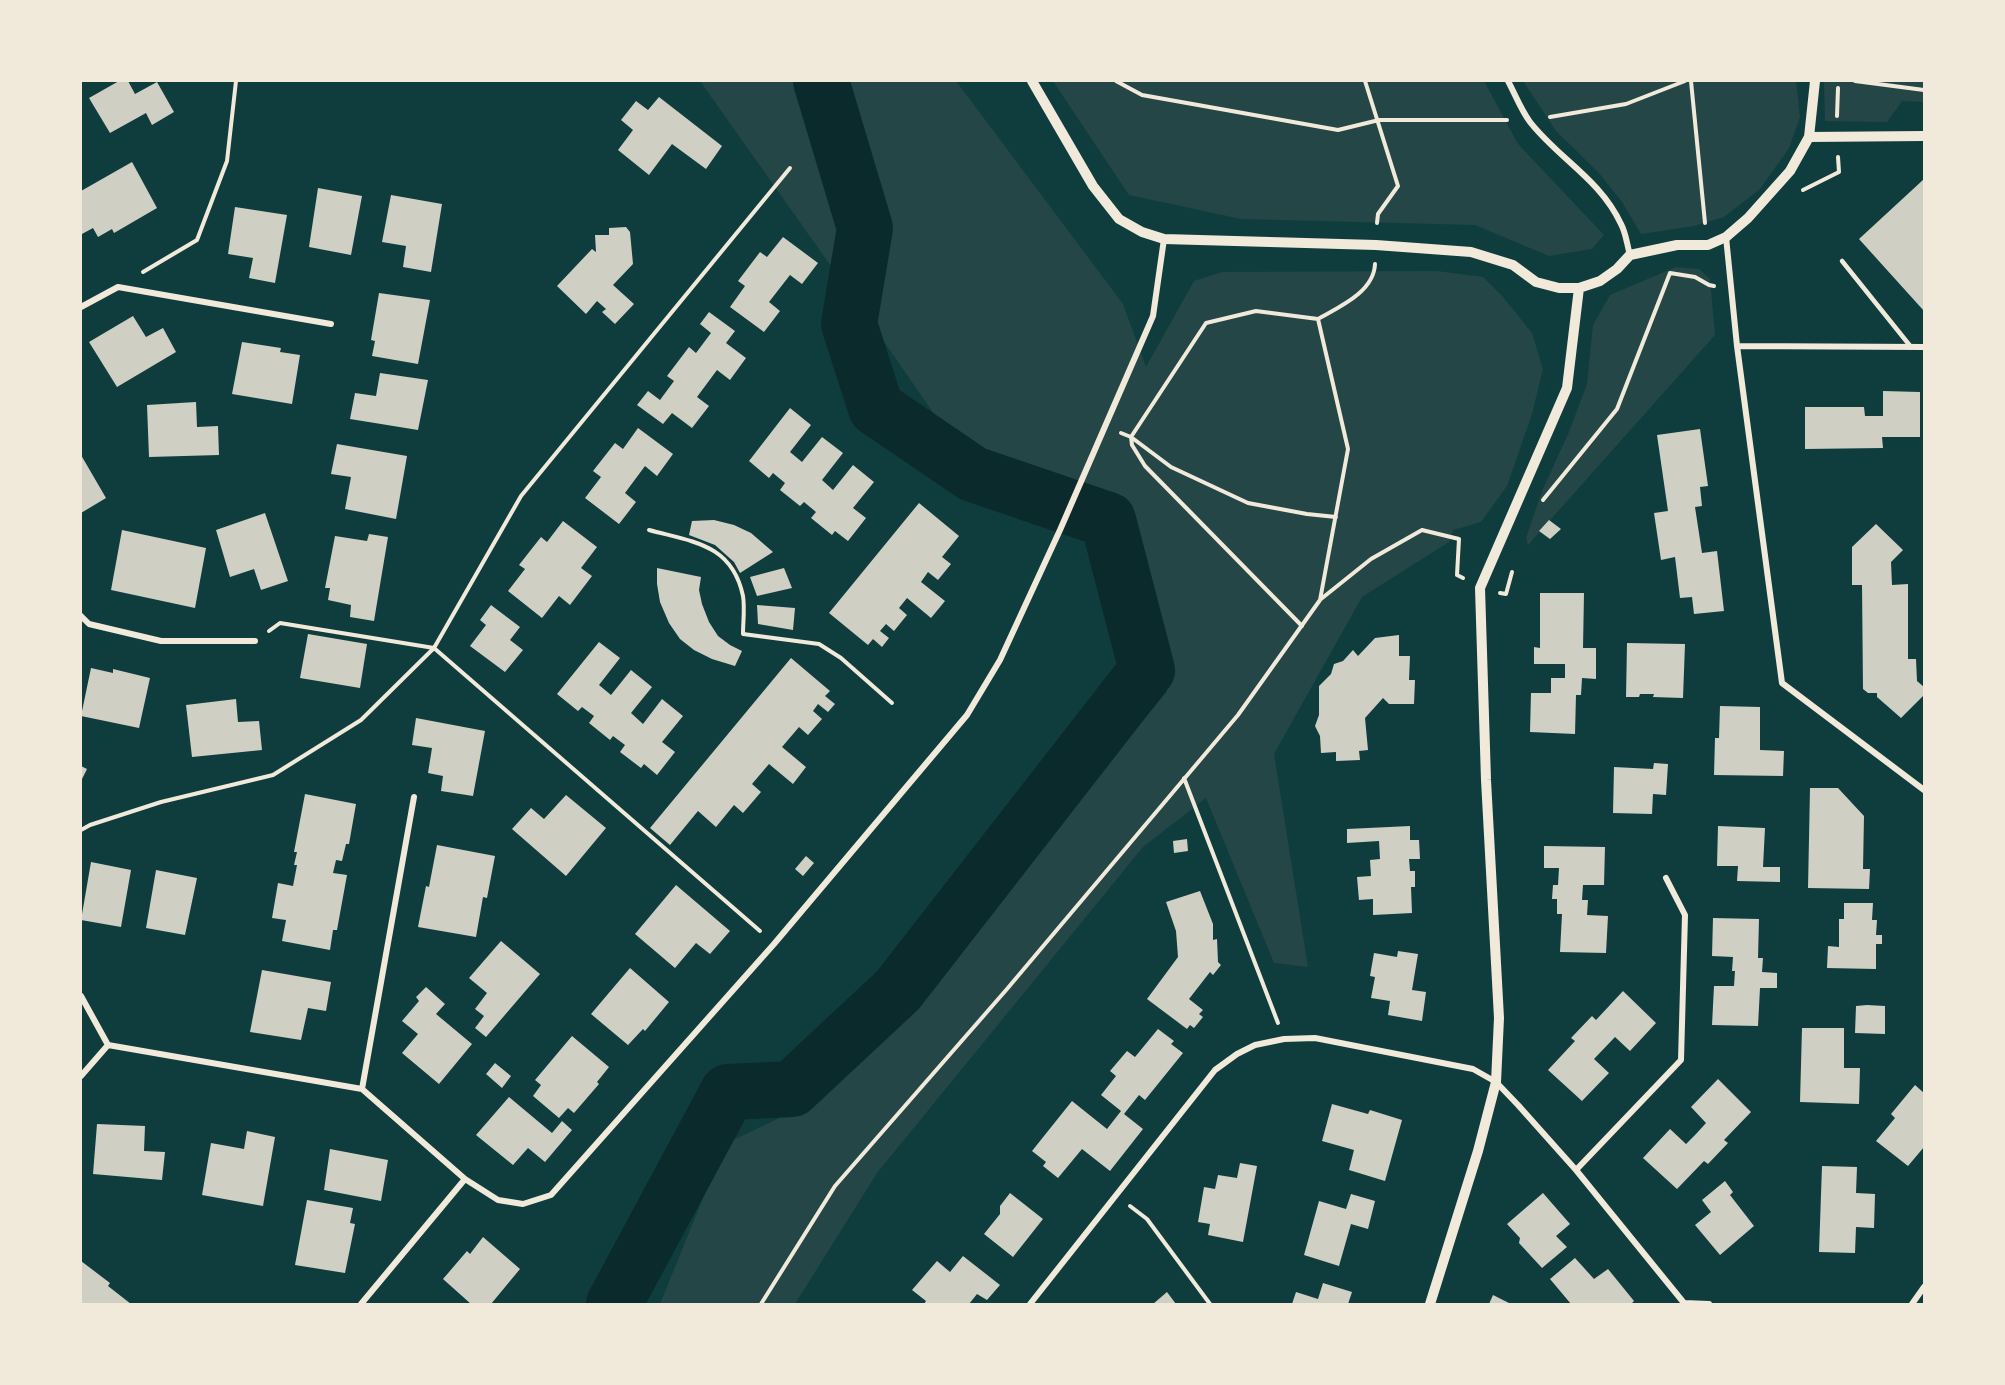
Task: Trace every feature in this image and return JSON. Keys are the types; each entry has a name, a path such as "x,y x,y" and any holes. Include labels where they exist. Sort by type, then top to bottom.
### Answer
{"street":[{"path":"1032,81 1093,186 1119,219 1142,232 1164,238 1376,245 1471,252 1513,265 1536,282 1559,288 1579,288 1600,281 1617,269 1630,255 1677,245 1708,245 1726,237 1748,218 1790,171 1809,137 1815,81"},
{"path":"1508,81 1528,120 1606,197 1622,225 1630,255"},
{"path":"1809,137 1924,136"},
{"path":"1726,237 1737,345 1782,683 1924,789"},
{"path":"108,1045 362,1089 465,1179 498,1200 523,1204 551,1195 774,944 967,715 1000,660 1098,445 1153,316 1164,238"},
{"path":"81,308 118,287 331,324"},
{"path":"1430,1304 1478,1151 1496,1082 1499,1018 1486,780 1480,588 1567,388 1579,288"},
{"path":"1737,345 1924,347"},
{"path":"81,616 89,624 161,641 255,641"},
{"path":"362,1089 414,797"},
{"path":"1576,1170 1682,1060 1685,915 1665,878"},
{"path":"81,996 108,1045"},
{"path":"1030,1304 1215,1070 1237,1054 1255,1045 1284,1039 1315,1038 1473,1069 1496,1082 1576,1170 1684,1303 1709,1304"},
{"path":"81,1076 108,1045"},
{"path":"361,1304 465,1179"},
{"path":"1912,1304 1924,1287"}],"lane":[{"path":"1842,261 1911,347"}],"path":[{"path":"118,287 196,240 227,161 236,81"},
{"path":"1116,81 1142,95 1338,130 1379,120 1528,120 1626,104 1685,81"},
{"path":"1302,626 1145,466 1132,446 1131,437 1206,323 1256,311 1318,319 1358,296 1375,273 1378,214 1398,186 1365,81"},
{"path":"1690,81 1708,245"},
{"path":"1801,191 1839,172 1838,81"},
{"path":"1855,81 1924,90"},
{"path":"81,830 161,802 273,775 361,720 434,648 521,496 790,168"},
{"path":"1537,508 1617,409 1670,273 1695,277 1709,285 1731,288"},
{"path":"1318,319 1348,449 1320,600"},
{"path":"1105,426 1131,437 1171,467 1248,503 1335,517"},
{"path":"649,530 704,546 721,554 736,574 743,598 744,634 819,644 841,658 892,703"},
{"path":"760,1304 835,1186 1007,989 1238,715 1320,600 1371,559 1422,530 1459,539 1457,575 1480,588 1506,594 1516,561"},
{"path":"255,641 280,622 434,648 774,944"},
{"path":"1184,777 1284,1039"},
{"path":"1147,1219 1210,1304"}],"shaded area":[{"path":"700,81 956,81 1123,304 1146,367 1194,281 1222,272 1437,271 1483,277 1503,297 1532,333 1543,369 1532,414 1507,486 1481,522 1453,530 1449,542 1362,597 1274,754 1308,967 1274,963 1206,798 1143,847 877,1173 795,1304 660,1304 725,1144 813,1102 1167,692 1116,506 950,437"},
{"path":"1053,81 1484,81 1518,144 1604,235 1592,249 1549,256 1475,225 1241,219 1129,195"},
{"path":"1523,81 1796,81 1800,117 1789,148 1760,189 1724,217 1694,226 1641,234 1622,202 1599,173 1556,131"},
{"path":"1824,81 1924,81 1924,102 1902,101 1887,122 1825,121"},
{"path":"1676,267 1699,269 1710,279 1715,335 1528,545 1526,538 1542,491 1569,432 1587,384 1593,325 1610,295"}],"building":[{"path":"119,81 128,81 135,94 157,82 174,112 152,125 146,113 110,133 89,98"},
{"path":"659,97 722,146 706,169 672,144 649,175 618,150 633,130 621,120 636,101 648,110"},
{"path":"132,162 157,208 114,233 112,229 98,237 93,228 82,234 81,191"},
{"path":"1924,179 1924,311 1859,239"},
{"path":"318,188 362,196 351,255 309,247"},
{"path":"391,195 442,204 431,272 403,267 406,246 382,242"},
{"path":"235,207 287,215 275,283 249,278 253,258 228,254"},
{"path":"626,227 630,232 633,264 613,285 634,304 615,324 602,312 606,309 597,301 586,314 557,286 592,249 596,252 595,235 609,235 609,228"},
{"path":"783,237 818,263 802,284 790,275 769,302 780,311 764,332 730,307 745,286 738,281 760,252 767,257"},
{"path":"379,293 430,300 418,364 372,356 375,341 371,340"},
{"path":"709,312 735,331 726,343 746,358 730,380 717,370 697,397 709,406 692,428 672,413 663,424 637,405 648,391 660,400 674,381 667,376 689,347 696,353 711,333 700,324"},
{"path":"133,316 146,337 163,328 176,352 117,387 89,342"},
{"path":"242,342 281,348 280,352 300,355 292,404 232,394"},
{"path":"380,373 428,380 418,430 350,419 355,393 376,396"},
{"path":"1883,391 1920,392 1920,437 1882,437 1883,448 1805,449 1805,407 1864,407 1865,416 1883,416"},
{"path":"196,402 197,427 218,426 219,455 149,457 147,405"},
{"path":"790,408 811,425 790,452 802,462 822,437 843,453 822,480 833,490 853,465 874,482 853,508 866,518 848,541 835,531 832,535 811,518 816,512 804,502 800,506 780,490 785,483 773,473 769,478 749,461"},
{"path":"638,428 673,454 657,476 645,466 625,493 636,502 619,524 585,498 601,477 593,471 615,443 623,449"},
{"path":"1700,429 1708,486 1700,487 1702,506 1695,507 1702,553 1717,551 1724,611 1694,614 1692,597 1680,598 1675,557 1661,560 1654,513 1668,511 1657,435"},
{"path":"337,444 407,456 396,519 345,509 351,477 331,474"},
{"path":"81,455 106,498 81,513"},
{"path":"919,503 959,536 942,557 951,564 938,580 928,572 921,582 945,601 931,618 907,598 899,608 907,615 894,631 886,624 880,631 889,638 882,647 873,639 868,645 829,613"},
{"path":"265,513 288,581 261,590 254,569 230,577 216,530"},
{"path":"714,520 734,525 751,533 773,552 740,573 734,562 715,545 689,535 692,521"},
{"path":"1549,520 1561,529 1550,539 1539,531"},
{"path":"563,521 597,547 581,568 592,576 570,605 559,596 542,618 508,591 525,569 519,565 541,537 547,542"},
{"path":"1876,524 1903,550 1891,562 1892,585 1908,584 1908,659 1916,659 1917,681 1924,687 1924,695 1901,718 1877,697 1877,693 1868,693 1863,689 1862,585 1852,585 1852,547"},
{"path":"122,530 206,548 195,608 111,590"},
{"path":"369,534 388,537 374,621 350,617 351,605 328,600 330,588 325,588 335,536 367,541"},
{"path":"657,568 701,577 699,590 709,622 718,636 742,651 735,666 712,659 694,650 680,639 669,623 660,602"},
{"path":"784,568 792,588 757,596 750,577"},
{"path":"1540,593 1584,593 1583,648 1596,648 1596,679 1582,678 1581,695 1576,695 1575,734 1530,732 1531,693 1551,693 1551,678 1565,678 1565,664 1534,664 1534,647 1540,648"},
{"path":"491,605 520,627 510,640 523,650 505,672 470,646 486,625 480,620"},
{"path":"757,605 795,608 793,630 758,624"},
{"path":"308,634 367,644 360,688 300,678"},
{"path":"1399,635 1399,656 1410,656 1409,680 1415,680 1414,704 1389,704 1383,698 1365,718 1368,750 1359,751 1360,760 1336,761 1336,752 1321,753 1320,736 1315,726 1319,715 1319,686 1331,674 1334,664 1343,661 1353,650 1358,656 1375,638"},
{"path":"599,642 620,658 599,685 611,695 631,670 652,687 631,713 643,724 662,699 683,716 662,742 675,752 657,775 644,764 641,768 620,752 625,745 613,736 610,740 589,723 594,716 582,707 578,711 557,694"},
{"path":"1627,643 1685,644 1683,698 1653,697 1654,694 1626,697"},
{"path":"791,658 830,691 825,696 835,704 828,712 818,704 813,711 822,719 808,735 799,727 782,747 806,767 793,784 769,764 752,784 761,792 743,813 734,805 716,827 698,811 670,845 650,828"},
{"path":"91,668 113,673 113,669 150,678 139,728 81,716"},
{"path":"236,699 238,722 259,721 262,750 192,757 186,705"},
{"path":"1720,706 1760,707 1760,750 1784,751 1783,776 1714,775 1715,738 1719,738"},
{"path":"416,718 485,731 473,796 441,791 443,776 428,773 432,748 412,745"},
{"path":"1654,763 1668,764 1666,795 1653,794 1652,814 1613,813 1614,767 1653,769"},
{"path":"81,766 87,769 81,781"},
{"path":"1810,788 1838,788 1864,816 1863,869 1870,869 1869,889 1808,888"},
{"path":"305,794 356,804 349,844 346,844 342,861 336,860 333,873 347,875 337,930 333,930 330,950 282,941 286,920 272,918 278,883 293,886 297,865 294,865 297,852 294,852"},
{"path":"566,795 606,828 566,876 512,829 531,808 544,819"},
{"path":"1410,826 1410,840 1419,840 1420,859 1409,859 1410,871 1415,871 1415,887 1411,887 1412,913 1373,915 1373,899 1359,900 1357,877 1371,876 1370,860 1380,859 1379,841 1347,843 1347,829"},
{"path":"1718,826 1765,828 1763,867 1780,867 1780,882 1737,881 1738,866 1717,866"},
{"path":"1187,839 1188,851 1174,853 1173,841"},
{"path":"437,845 495,856 487,898 483,897 476,937 418,927"},
{"path":"1544,846 1605,847 1604,885 1583,885 1582,900 1588,900 1587,915 1608,916 1606,953 1560,952 1562,914 1557,914 1557,899 1552,899 1553,885 1558,885 1559,868 1544,868"},
{"path":"806,856 814,863 803,876 795,869"},
{"path":"91,862 131,870 121,927 81,920"},
{"path":"156,870 197,878 185,935 146,928"},
{"path":"676,885 730,931 710,954 696,943 675,968 635,934"},
{"path":"1200,891 1213,924 1213,940 1217,939 1218,962 1221,965 1213,975 1210,972 1189,999 1203,1010 1199,1014 1203,1017 1194,1028 1190,1025 1187,1029 1147,999 1178,957 1176,931 1166,902"},
{"path":"1844,903 1873,903 1872,920 1877,920 1876,935 1882,935 1882,944 1876,944 1876,969 1827,968 1828,946 1839,947 1839,919 1844,919"},
{"path":"1713,918 1759,919 1758,958 1763,958 1762,972 1777,973 1777,988 1760,988 1758,1026 1712,1025 1714,986 1734,986 1735,971 1732,971 1733,957 1712,956"},
{"path":"501,941 540,974 486,1037 475,1028 484,1016 475,1009 487,993 469,978"},
{"path":"1398,951 1418,954 1412,990 1426,992 1422,1021 1388,1015 1390,1001 1371,998 1375,977 1370,976 1374,953 1397,957"},
{"path":"630,968 669,1002 645,1031 643,1029 628,1045 591,1014"},
{"path":"262,970 331,982 326,1011 308,1008 301,1040 250,1032"},
{"path":"426,987 445,1004 436,1014 472,1044 439,1084 402,1053 418,1034 402,1021 419,1001 416,997"},
{"path":"1623,991 1656,1023 1630,1051 1615,1037 1594,1059 1609,1073 1582,1101 1548,1070 1575,1041 1571,1038 1592,1016 1596,1020"},
{"path":"1856,1006 1885,1006 1885,1034 1855,1033"},
{"path":"1802,1028 1844,1028 1844,1068 1860,1068 1859,1104 1800,1102"},
{"path":"1158,1029 1174,1041 1171,1044 1183,1053 1145,1100 1139,1095 1124,1114 1143,1129 1110,1171 1082,1149 1058,1178 1043,1166 1046,1162 1032,1151 1072,1101 1107,1129 1121,1111 1101,1095 1116,1076 1110,1071 1127,1051 1135,1057"},
{"path":"572,1036 609,1067 597,1082 599,1084 574,1113 568,1108 559,1118 533,1096 541,1085 535,1080"},
{"path":"495,1063 511,1076 502,1088 486,1074"},
{"path":"1718,1079 1751,1112 1724,1140 1728,1143 1708,1164 1704,1161 1677,1189 1643,1158 1670,1129 1686,1144 1696,1134 1706,1123 1691,1107"},
{"path":"1915,1085 1924,1093 1924,1147 1908,1166 1876,1141 1895,1118 1891,1114"},
{"path":"509,1097 552,1133 562,1121 572,1130 545,1162 528,1148 513,1165 476,1135"},
{"path":"1332,1104 1368,1114 1370,1110 1402,1120 1385,1181 1349,1170 1354,1150 1322,1141"},
{"path":"97,1124 145,1126 144,1151 165,1152 162,1180 93,1174"},
{"path":"247,1131 275,1137 263,1206 202,1195 211,1143 244,1149"},
{"path":"330,1149 388,1160 381,1201 324,1190"},
{"path":"1240,1163 1257,1166 1243,1242 1208,1235 1210,1224 1198,1222 1204,1187 1215,1189 1218,1175 1237,1178"},
{"path":"1822,1166 1857,1167 1856,1193 1875,1194 1874,1228 1856,1227 1855,1253 1819,1252"},
{"path":"1725,1181 1733,1192 1730,1195 1754,1226 1720,1255 1695,1225 1711,1212 1702,1200"},
{"path":"1010,1193 1043,1219 1013,1257 984,1234 1000,1214 1000,1206"},
{"path":"1543,1193 1570,1224 1556,1236 1567,1247 1542,1268 1519,1243 1520,1238 1507,1224"},
{"path":"1351,1194 1375,1201 1368,1229 1351,1224 1339,1266 1304,1255 1319,1201 1346,1209"},
{"path":"307,1200 353,1208 350,1223 355,1224 345,1273 295,1265"},
{"path":"483,1237 520,1269 491,1304 471,1304 443,1279 467,1251 470,1254"},
{"path":"963,1256 1000,1285 987,1300 977,1294 969,1304 924,1304 926,1301 912,1290 937,1261 950,1272"},
{"path":"1575,1258 1594,1279 1608,1269 1634,1301 1631,1304 1571,1304 1550,1279"},
{"path":"81,1261 110,1283 108,1286 131,1304 81,1304"},
{"path":"1323,1283 1352,1292 1348,1304 1292,1304 1296,1292 1318,1299"},
{"path":"1167,1292 1176,1304 1153,1304"},
{"path":"1493,1295 1511,1304 1489,1304"}],"waterway":[{"path":"614,1304 728,1092 792,1089 898,990 1147,670 1108,520 973,474 876,408 849,324 865,228 821,81"}]}
